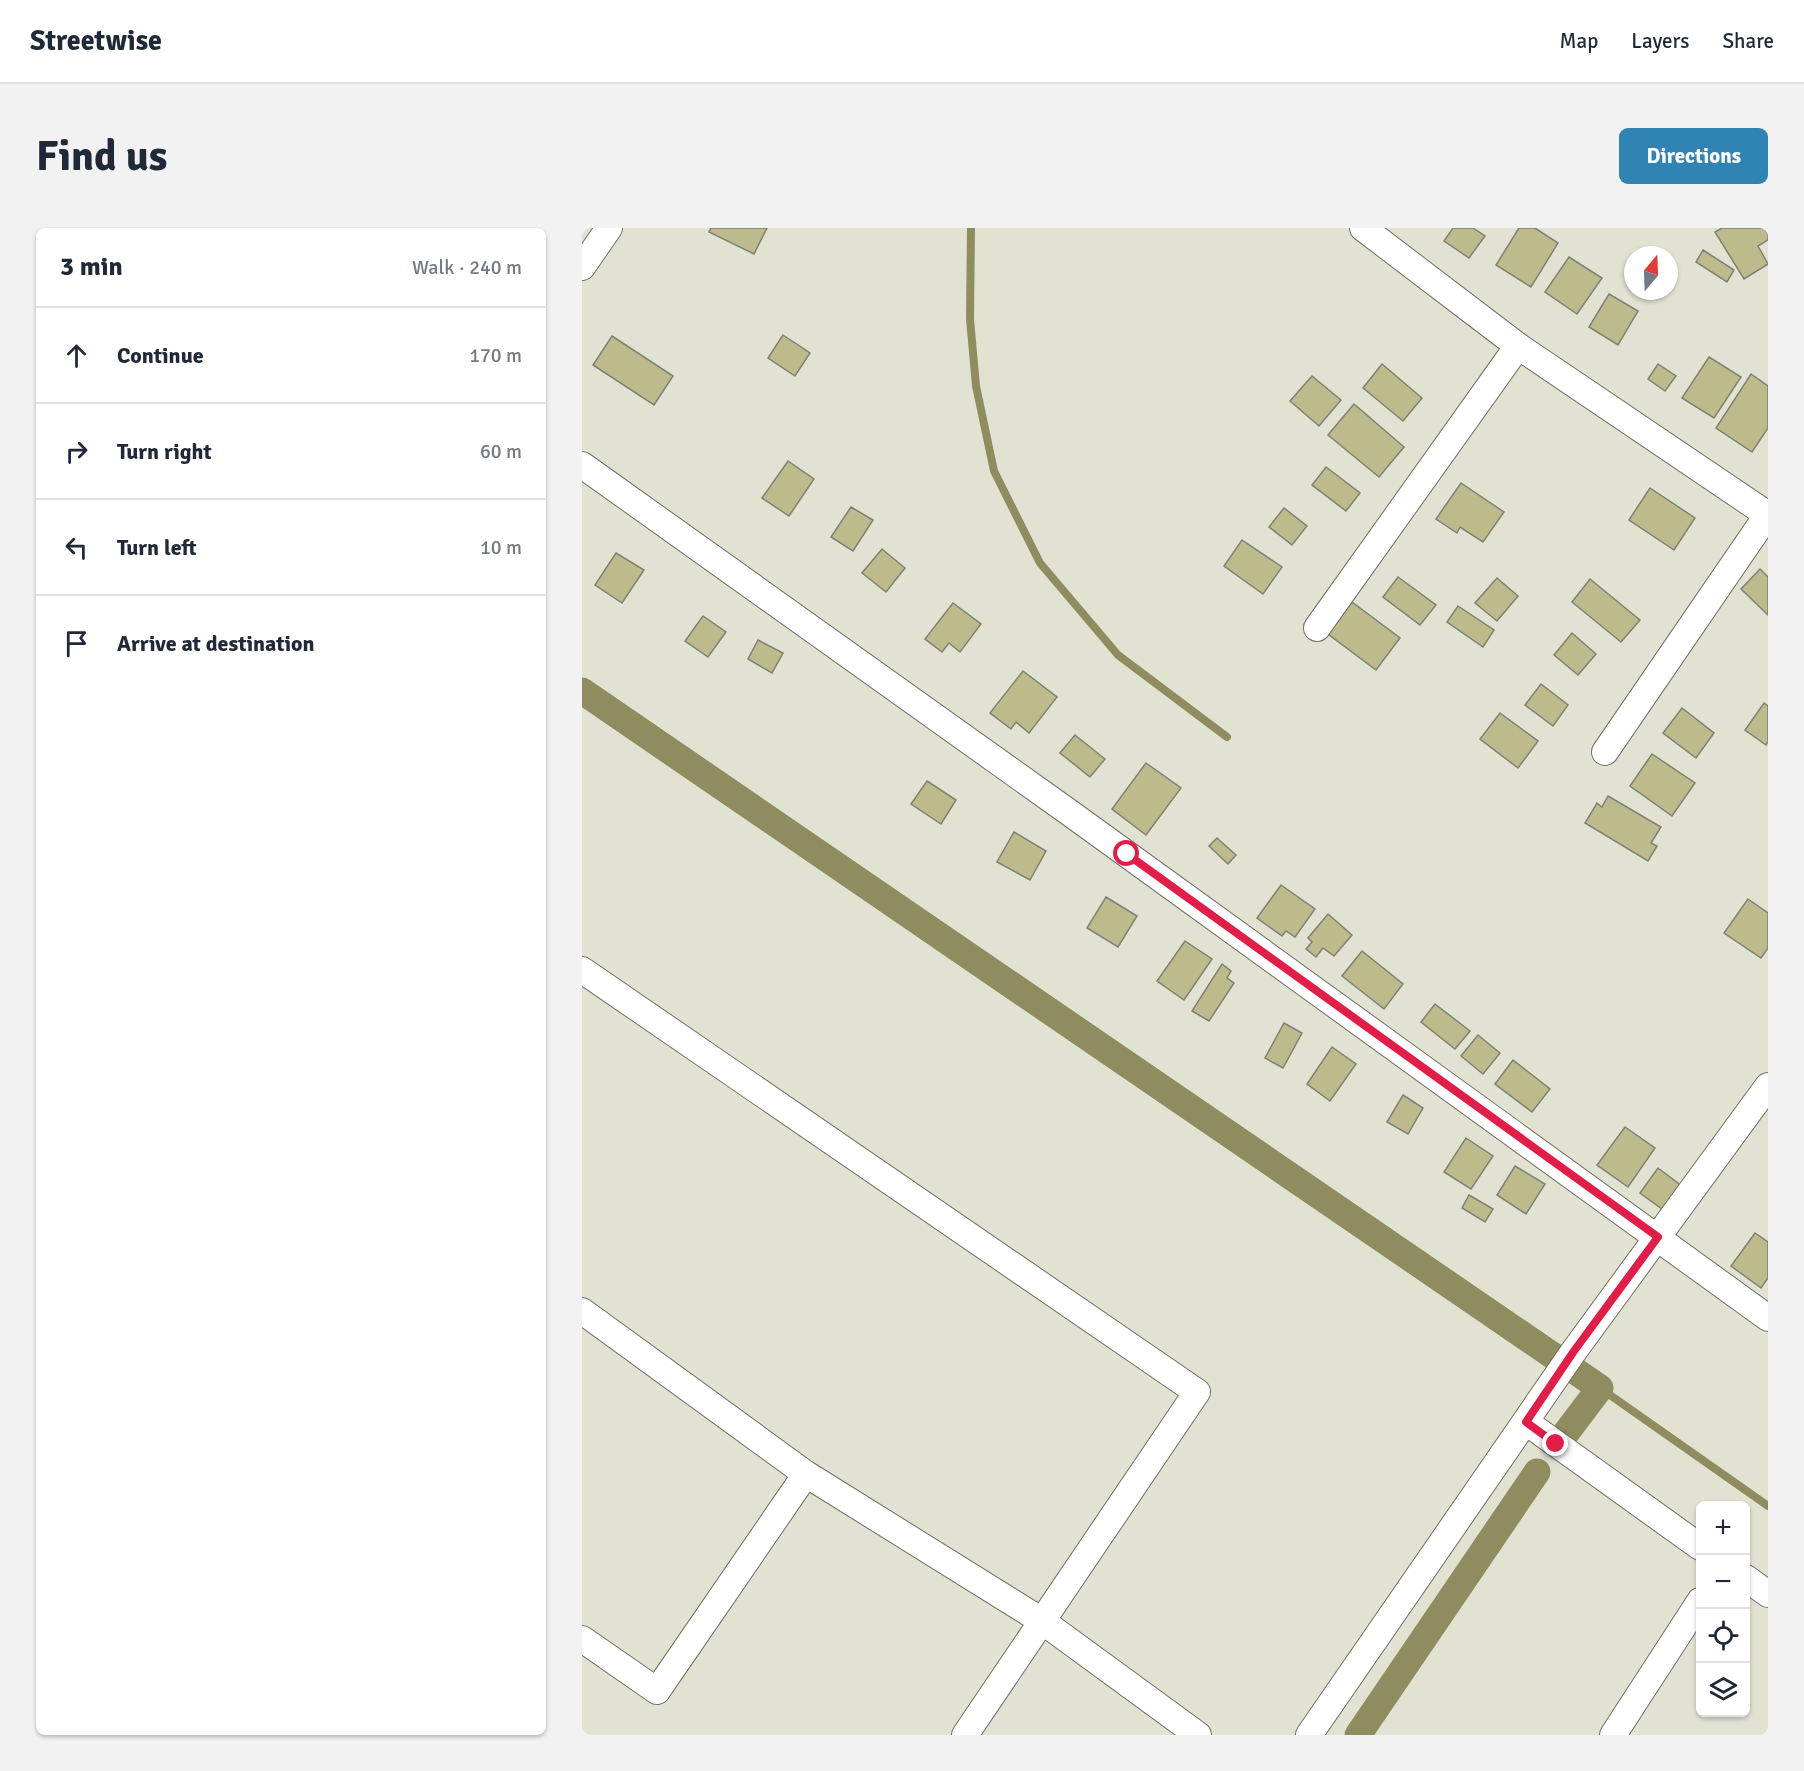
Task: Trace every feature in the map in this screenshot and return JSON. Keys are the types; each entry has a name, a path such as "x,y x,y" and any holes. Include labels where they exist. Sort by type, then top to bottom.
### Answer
{"street":[{"path":"582,267 609,228"},
{"path":"1363,228 1518,346 1768,515 1605,752"},
{"path":"1317,628 1518,346"},
{"path":"582,465 1768,1318"},
{"path":"582,970 1197,1392 964,1735"},
{"path":"1309,1735 1574,1351 1768,1086"},
{"path":"582,1311 806,1474 1042,1621 1198,1735"},
{"path":"1526,1422 1696,1543"},
{"path":"582,1639 657,1692 806,1474"},
{"path":"1750,1581 1768,1594"},
{"path":"1613,1735 1696,1609"}],"building":[{"path":"711,228 767,228 754,254 709,232"},
{"path":"1453,228 1473,228 1485,236 1469,258 1444,241"},
{"path":"1519,228 1535,228 1558,243 1531,287 1496,265"},
{"path":"1722,228 1764,228 1768,234 1768,240 1758,246 1768,264 1744,279 1715,232"},
{"path":"1703,250 1734,270 1727,282 1696,262"},
{"path":"1569,257 1602,278 1577,314 1545,292"},
{"path":"1609,294 1638,311 1618,345 1589,327"},
{"path":"783,335 810,353 795,376 768,358"},
{"path":"612,336 673,376 654,405 593,365"},
{"path":"1709,357 1741,377 1714,418 1682,398"},
{"path":"1382,364 1422,398 1403,421 1363,388"},
{"path":"1658,364 1676,376 1665,391 1648,379"},
{"path":"1751,374 1768,386 1768,428 1752,452 1716,428"},
{"path":"1312,376 1341,400 1319,426 1290,401"},
{"path":"1354,404 1404,447 1379,477 1328,435"},
{"path":"788,461 814,479 789,516 762,498"},
{"path":"1326,467 1360,493 1346,511 1312,485"},
{"path":"1461,483 1504,512 1483,542 1460,527 1457,533 1436,519"},
{"path":"1650,488 1695,518 1674,550 1629,520"},
{"path":"851,507 873,520 853,551 831,537"},
{"path":"1284,508 1307,526 1292,545 1269,527"},
{"path":"1242,540 1282,567 1263,594 1224,566"},
{"path":"882,549 905,568 886,592 862,573"},
{"path":"616,553 644,570 622,603 595,585"},
{"path":"1760,569 1768,577 1768,615 1741,589"},
{"path":"1398,577 1436,605 1420,625 1383,597"},
{"path":"1497,578 1518,596 1497,621 1475,603"},
{"path":"1590,579 1640,620 1621,642 1572,602"},
{"path":"1352,602 1400,638 1376,670 1328,634"},
{"path":"953,603 981,624 960,652 949,643 942,652 925,639"},
{"path":"1458,606 1494,630 1483,647 1447,622"},
{"path":"703,616 726,632 708,657 685,641"},
{"path":"1572,633 1596,654 1578,675 1554,655"},
{"path":"758,640 783,653 772,673 748,659"},
{"path":"1023,671 1057,697 1029,733 1016,722 1011,729 990,713"},
{"path":"1541,684 1568,705 1553,726 1525,705"},
{"path":"1764,703 1768,706 1768,742 1766,745 1745,730"},
{"path":"1682,708 1714,733 1696,758 1663,733"},
{"path":"1500,713 1538,741 1518,768 1480,739"},
{"path":"1075,735 1105,759 1090,777 1060,753"},
{"path":"1652,754 1695,783 1672,816 1630,786"},
{"path":"1146,763 1181,788 1146,835 1112,809"},
{"path":"927,781 956,800 941,824 911,804"},
{"path":"1608,796 1661,827 1651,843 1657,846 1648,861 1585,823 1597,803 1602,807"},
{"path":"1014,832 1046,851 1030,880 997,862"},
{"path":"1217,838 1236,855 1228,864 1209,846"},
{"path":"1281,885 1315,909 1295,937 1286,931 1282,936 1257,918"},
{"path":"1106,897 1137,916 1118,947 1087,928"},
{"path":"1748,899 1768,913 1768,948 1761,958 1724,933"},
{"path":"1328,914 1352,935 1334,956 1323,948 1316,957 1306,949 1312,942 1308,938"},
{"path":"1185,941 1212,959 1184,1000 1157,981"},
{"path":"1362,951 1403,984 1384,1009 1342,976"},
{"path":"1222,964 1231,971 1227,978 1234,983 1209,1021 1192,1011"},
{"path":"1435,1004 1470,1031 1455,1049 1421,1022"},
{"path":"1284,1023 1302,1033 1283,1068 1265,1058"},
{"path":"1478,1035 1500,1053 1483,1074 1461,1056"},
{"path":"1332,1047 1356,1064 1330,1101 1307,1084"},
{"path":"1513,1060 1550,1089 1532,1112 1495,1084"},
{"path":"1403,1095 1423,1108 1408,1134 1387,1122"},
{"path":"1625,1127 1655,1148 1628,1187 1597,1165"},
{"path":"1466,1138 1493,1156 1471,1189 1444,1172"},
{"path":"1515,1166 1545,1184 1526,1214 1497,1195"},
{"path":"1658,1168 1695,1196 1677,1220 1640,1193"},
{"path":"1469,1195 1493,1209 1485,1222 1462,1208"},
{"path":"1755,1233 1768,1242 1768,1278 1761,1288 1731,1266"}],"waterway":[{"path":"971,228 970,319 976,386 994,471 1040,563 1118,655 1227,737"},
{"path":"582,691 1600,1388 1566,1433"},
{"path":"1600,1388 1768,1506"},
{"path":"1358,1735 1537,1472"}],"route":[{"path":"1127,854 1658,1237 1574,1351 1526,1422 1556,1444"}]}
